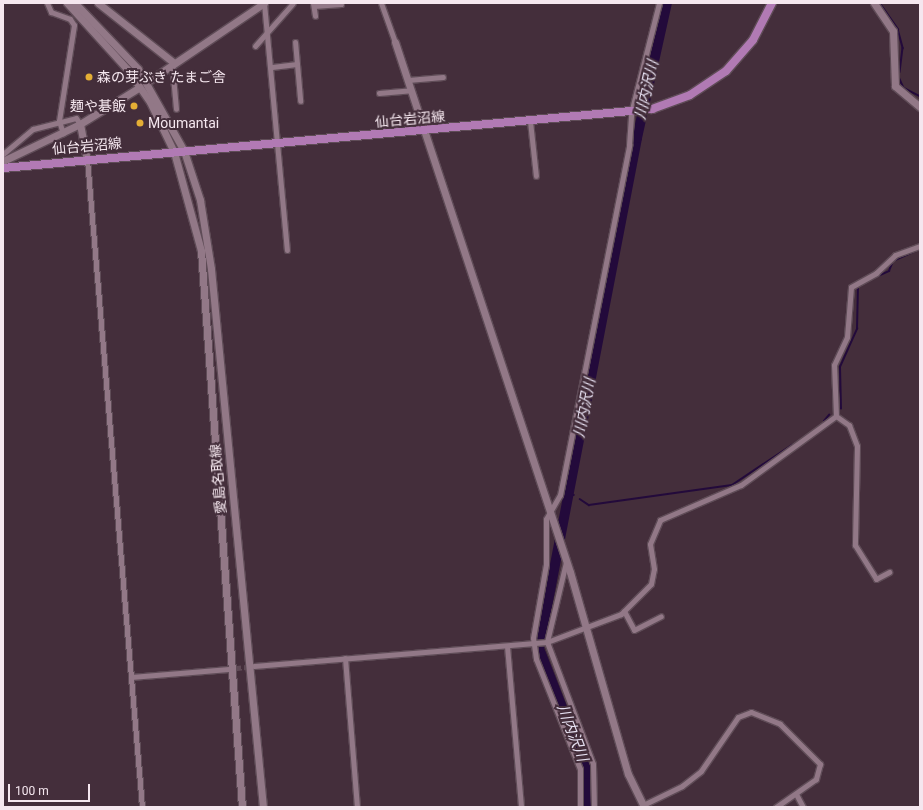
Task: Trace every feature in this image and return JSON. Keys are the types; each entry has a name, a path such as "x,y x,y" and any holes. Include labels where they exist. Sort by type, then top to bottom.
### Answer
{"main road":[{"name":"仙台岩沼線","path":"3,168 87,159 634,112 650,109 690,95 726,71 753,40 772,3"}],"street":[{"path":"48,3 55,15 70,19 74,25 59,121 63,132"},
{"name":"愛島名取線","path":"67,3 140,87 174,152 201,251 242,807"},
{"name":"愛島名取線","path":"75,3 109,35 147,82 184,151 200,200 211,270 263,807"},
{"path":"98,3 173,64 176,109"},
{"path":"147,82 264,3 272,66 286,250"},
{"path":"255,46 293,3"},
{"path":"385,3 381,3 408,80 564,554 587,627 625,762 644,806 682,786 701,771 738,718 751,712 780,724 820,764 816,779 776,807"},
{"path":"580,807 580,769 536,659 535,643 546,564 546,519 560,495 629,145 634,112 659,3"},
{"path":"874,3 894,31 895,86 920,107"},
{"path":"315,16 314,4 341,4"},
{"path":"294,42 300,101"},
{"path":"272,66 297,64"},
{"path":"408,80 443,77"},
{"path":"3,161 80,124 140,87"},
{"path":"379,94 411,90"},
{"path":"3,154 34,129 59,121 76,118 80,124 87,159 142,807"},
{"path":"530,121 536,176"},
{"path":"836,416 834,365 847,337 851,287 876,273 896,255 920,246"},
{"path":"836,416 849,425 857,446 855,545 876,579 889,572"},
{"path":"254,666 546,642 587,627 624,611 651,584 654,569 650,544 660,520 736,488 836,416"},
{"path":"566,562 546,642 593,764 594,807"},
{"path":"624,611 634,630 661,616"},
{"path":"507,646 521,807"},
{"path":"345,658 358,807"},
{"path":"131,677 229,668"},
{"path":"796,794 803,807"}],"waterway":[{"name":"川内沢川","path":"588,807 588,774 539,648 637,138 667,3"},
{"path":"880,3 898,29 903,48 900,72"},
{"path":"899,77 904,88 920,96"},
{"path":"869,280 889,271 893,261 920,249"},
{"path":"841,409 840,367 857,329 858,285"},
{"path":"824,421 829,415"},
{"path":"580,499 589,505 732,485 792,445"},
{"name":"川内沢川","path":"568,493 574,495"}],"tunnel":[{"path":"229,669 252,666"}],"place":[{"name":"森の芽ぶき たまご舎","path":"89,77"},
{"name":"麺や碁飯","path":"134,106"},
{"name":"Moumantai","path":"140,123"}]}
